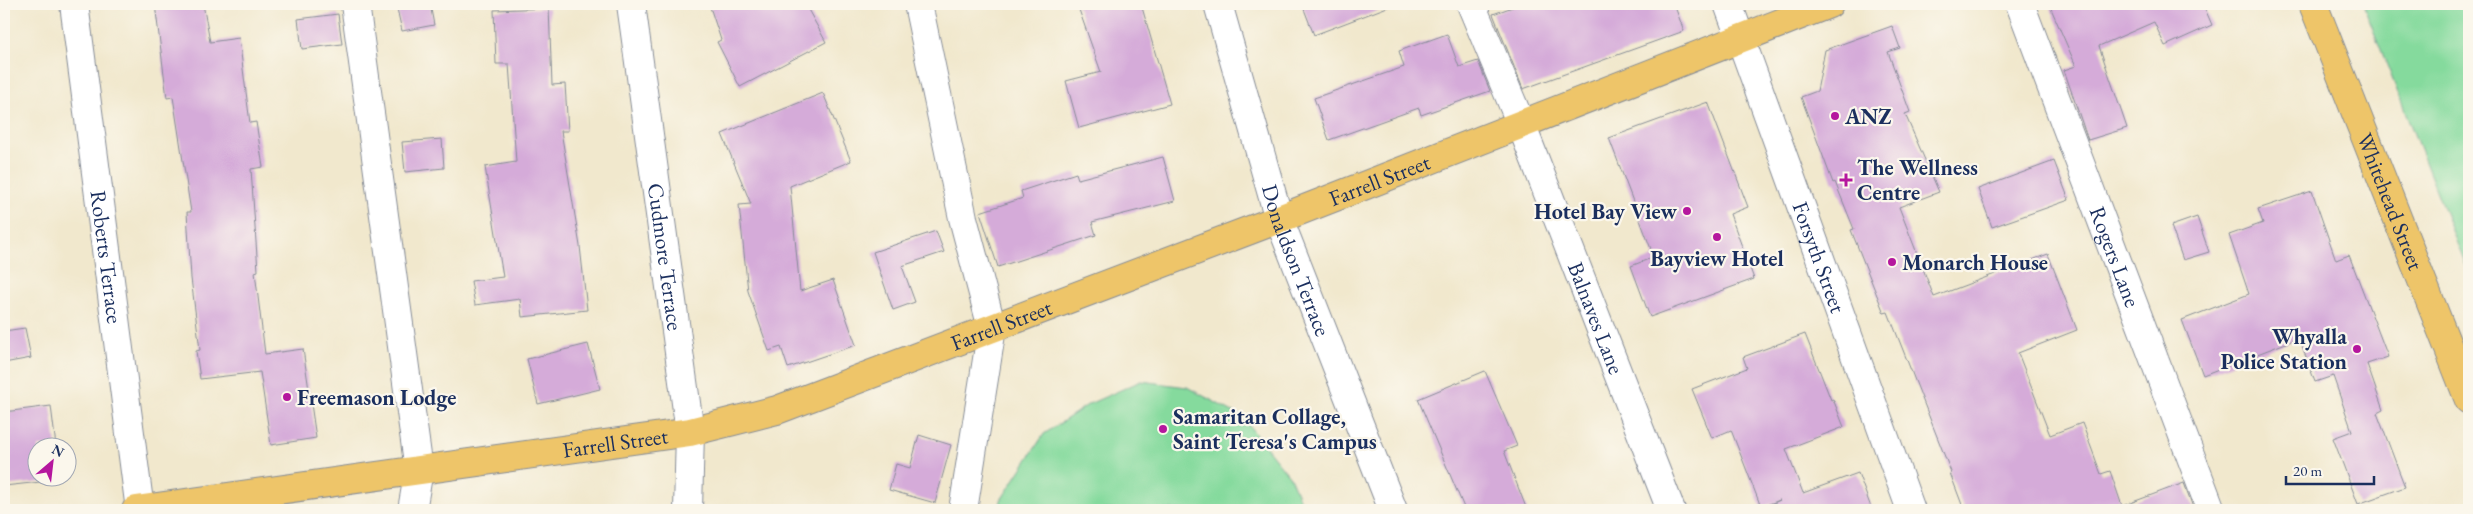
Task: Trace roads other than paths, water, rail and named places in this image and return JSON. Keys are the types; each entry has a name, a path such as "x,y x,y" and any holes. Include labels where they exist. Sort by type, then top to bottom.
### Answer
{"main road":[{"name":"Farrell Street","path":"139,510 690,432 776,410 1279,219 1740,37 1829,4"},
{"name":"Whitehead Street","path":"2313,4 2469,400"}],"street":[{"name":"Roberts Terrace","path":"74,4 139,510"},
{"path":"355,4 419,470 412,510"},
{"name":"Cudmore Terrace","path":"631,4 690,432 688,510"},
{"path":"918,4 963,218 992,328 963,510"},
{"name":"Donaldson Terrace","path":"1218,4 1279,219 1393,510"},
{"name":"Balnaves Lane","path":"1471,4 1521,124 1671,510"},
{"name":"Forsyth Street","path":"1728,4 1911,510"},
{"name":"Rogers Lane","path":"2020,4 2211,510"}],"place":[{"name":"ANZ","path":"1835,116"},
{"name":"The Wellness Centre","path":"1846,180"},
{"name":"Hotel Bay View","path":"1687,211"},
{"name":"Bayview Hotel","path":"1717,237"},
{"name":"Monarch House","path":"1892,262"},
{"name":"Whyalla Police Station","path":"2357,349"},
{"name":"Freemason Lodge","path":"287,397"},
{"name":"Samaritan Collage, Saint Teresa's Campus","path":"1163,429"}]}
